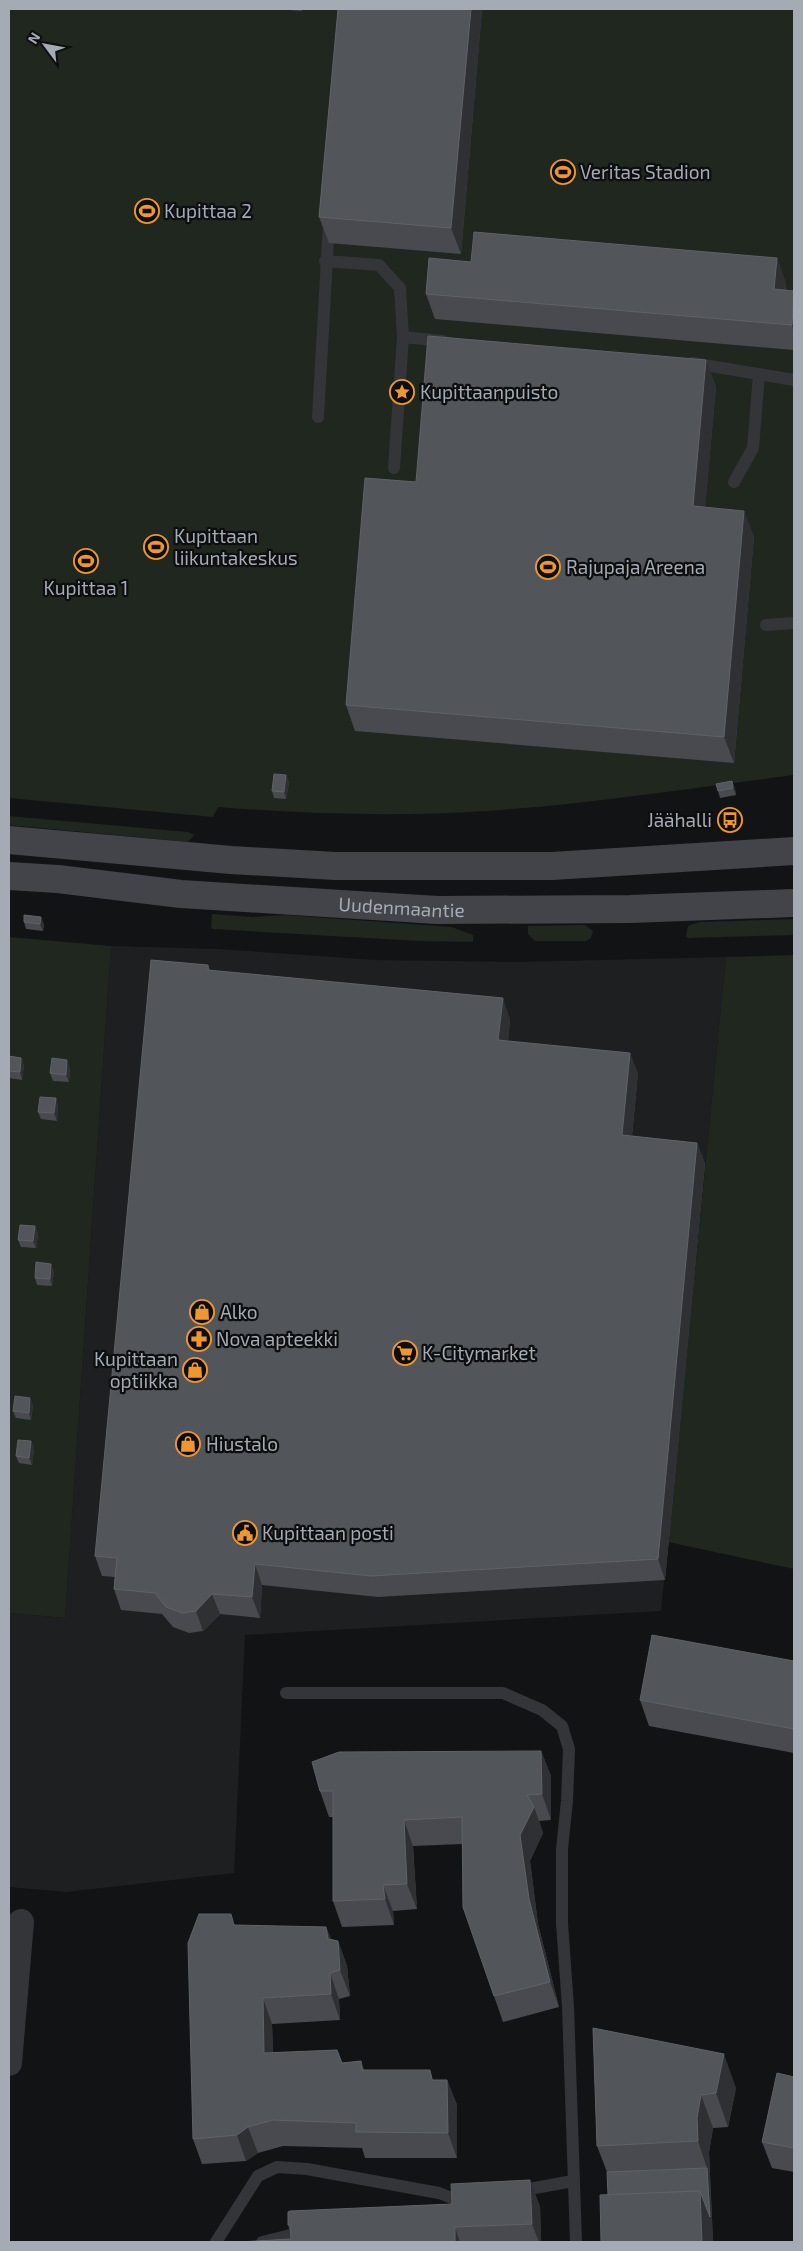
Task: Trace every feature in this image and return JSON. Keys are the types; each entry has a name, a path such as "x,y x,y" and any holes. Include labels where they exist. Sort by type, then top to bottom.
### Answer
{"main road":[{"name":"Uudenmaantie","path":"9,840 231,860 336,866 552,866 794,851"},
{"name":"Uudenmaantie","path":"9,876 58,879 181,894 437,910 630,909 794,903"}],"street":[{"path":"9,2063 21,1922"}],"lane":[{"path":"318,417 325,261 330,212"},
{"path":"325,261 379,264 400,288 403,337 394,468"},
{"path":"403,337 452,342"},
{"path":"683,362 794,380"},
{"path":"734,482 753,448 759,374"},
{"path":"766,625 794,623"},
{"path":"286,1693 504,1693 542,1710 562,1726 569,1750 567,1801 562,1849 562,1905 568,2006 576,2242"},
{"path":"216,2242 258,2176 277,2167 307,2169 439,2193 460,2201 479,2198"},
{"path":"507,2193 573,2181"},
{"path":"449,2210 460,2201"},
{"path":"262,2242 316,2229"}],"shaded area":[{"name":"Kupittaanpuisto","path":"9,9 794,9 794,775 563,804 486,811 419,814 318,813 218,807 213,817 9,798"},
{"path":"9,816 188,832 194,835 188,842 9,825"},
{"path":"212,914 253,917 285,915 452,927 473,935 473,942 419,941 213,929 211,927"},
{"path":"794,919 794,935 688,938 686,936 688,926 699,922"},
{"path":"585,925 593,931 591,938 586,941 535,941 528,934 528,926"},
{"path":"9,937 111,946 65,1618 9,1613"},
{"name":"K-Citymarket","path":"111,946 219,949 376,960 518,962 726,957 661,1611 245,1635 234,1873 66,1892 9,1887 9,1613 65,1618"},
{"path":"794,955 794,1569 668,1542 726,957"}],"building":[{"path":"338,9 471,9 451,228 319,217"},
{"path":"474,232 777,258 774,289 794,291 792,325 426,294 429,258 471,262"},
{"path":"428,336 706,360 693,506 744,511 724,737 346,705 365,478 416,482"},
{"path":"274,774 286,775 284,792 272,791"},
{"path":"732,781 733,788 718,791 716,784"},
{"path":"24,915 41,917 40,924 24,922"},
{"name":"K-Citymarket","path":"151,960 208,965 208,970 503,998 498,1040 630,1053 622,1135 697,1143 658,1559 371,1576 255,1564 252,1597 212,1594 196,1611 182,1613 166,1607 155,1593 114,1589 117,1558 95,1556"},
{"path":"9,1056 21,1058 20,1072 9,1071"},
{"path":"52,1058 67,1060 66,1075 50,1073"},
{"path":"40,1097 56,1098 54,1113 38,1112"},
{"path":"20,1225 35,1226 33,1241 18,1240"},
{"path":"36,1262 51,1264 50,1279 35,1278"},
{"path":"15,1396 30,1398 29,1413 13,1411"},
{"path":"18,1440 31,1441 29,1458 16,1456"},
{"path":"652,1635 794,1661 794,1729 640,1700"},
{"path":"541,1751 542,1794 527,1795 534,1807 520,1835 529,1899 550,1982 494,1996 463,1907 462,1817 404,1820 407,1884 383,1885 385,1899 333,1901 333,1791 320,1791 312,1762 339,1752"},
{"path":"199,1914 231,1914 234,1925 326,1927 328,1939 338,1941 340,1970 330,1973 331,1994 263,1998 264,2053 337,2050 342,2063 361,2061 362,2070 430,2070 432,2080 447,2080 448,2133 356,2132 356,2123 273,2120 248,2127 237,2135 193,2139 188,1943"},
{"path":"593,2028 724,2054 716,2093 701,2095 697,2118 698,2141 597,2146"},
{"path":"777,2073 794,2077 794,2148 762,2142"},
{"path":"707,2168 710,2217 700,2191 608,2195 607,2172"},
{"path":"530,2180 532,2224 455,2227 455,2242 239,2242 291,2239 290,2224 288,2225 288,2212 290,2211 452,2204 451,2184"},
{"path":"700,2191 702,2242 601,2242 600,2195"}],"place":[{"name":"Veritas Stadion","path":"563,172"},
{"name":"Kupittaa 2","path":"147,211"},
{"name":"Kupittaanpuisto","path":"402,392"},
{"name":"Kupittaan liikuntakeskus","path":"156,547"},
{"name":"Kupittaa 1","path":"86,561"},
{"name":"Rajupaja Areena","path":"548,567"},
{"name":"Jäähalli","path":"730,820"},
{"name":"Alko","path":"202,1312"},
{"name":"Nova apteekki","path":"199,1339"},
{"name":"K-Citymarket","path":"405,1353"},
{"name":"Kupittaan optiikka","path":"195,1370"},
{"name":"Hiustalo","path":"188,1444"},
{"name":"Kupittaan posti","path":"245,1533"}]}
